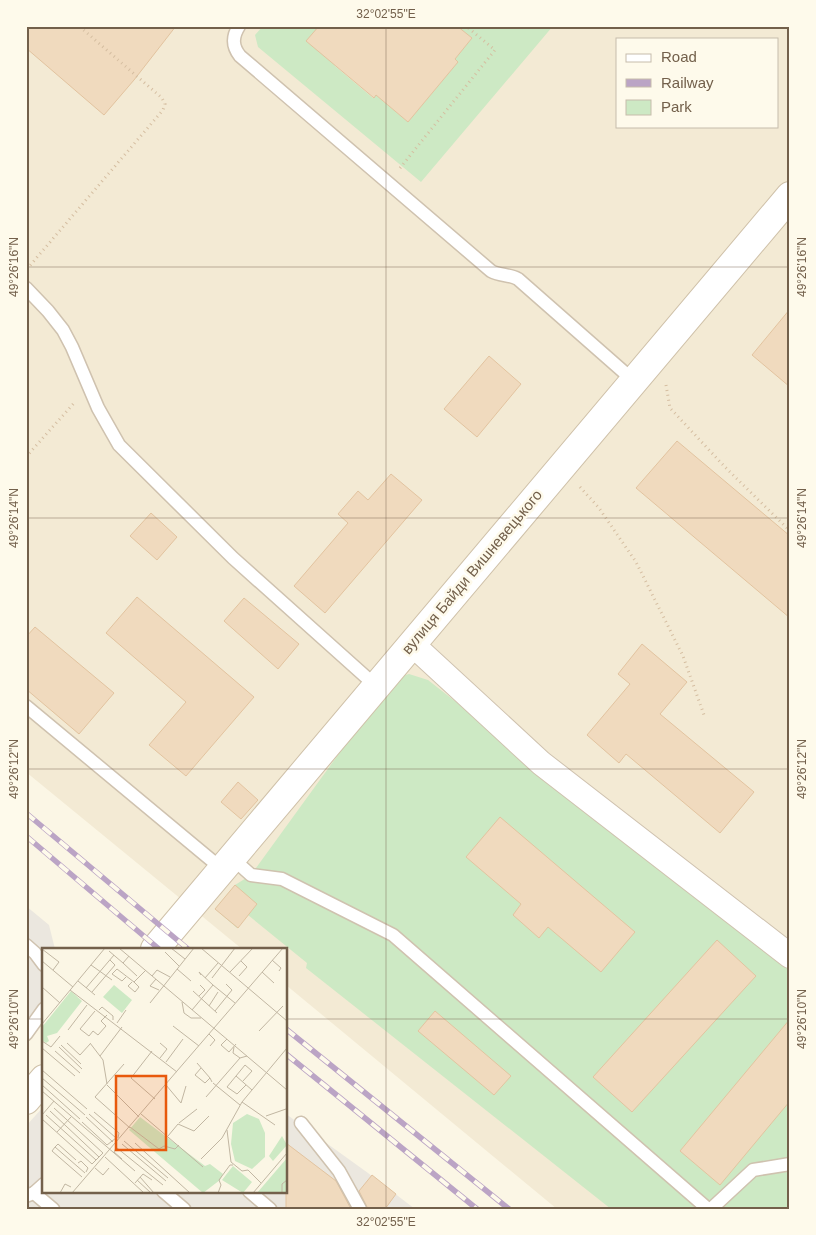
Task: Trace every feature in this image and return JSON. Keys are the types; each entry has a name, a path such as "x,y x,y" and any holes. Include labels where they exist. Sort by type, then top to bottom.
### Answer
{"street":[{"name":"вулиця Байди Вишневецького","path":"156,948 790,196"},
{"path":"412,644 541,763 790,956"},
{"path":"26,1100 42,1081"}],"lane":[{"path":"239,26 234,35 233,42 235,50 240,56 491,271 518,279 634,381"},
{"path":"26,288 63,330 101,415 119,445 233,558 376,686"},
{"path":"26,706 227,864 251,875 282,880 393,935 710,1209 753,1170 790,1164"},
{"path":"26,945 36,953 42,962"},
{"path":"26,1034 42,1012"},
{"path":"300,1123 339,1171 360,1209"},
{"path":"42,1186 30,1195 53,1209"},
{"path":"164,1192 184,1209"},
{"path":"250,1192 270,1209"}],"path":[{"path":"26,270 163,110 165,104 162,98 79,26"},
{"path":"388,183 495,50 466,26"},
{"path":"660,350 670,408 724,466 790,531"},
{"path":"26,457 88,386"},
{"path":"562,466 598,508 636,562 683,656 704,715"}],"shaded area":[{"path":"26,26 790,26 790,1209 557,1209 288,987 288,948 241,948 26,772"},
{"path":"26,906 49,925 55,948 42,948 42,1024 26,1044"},
{"path":"42,1108 42,1192 288,1192 288,1115 415,1209 26,1209 26,1126"}],"green space":[{"path":"263,26 319,26 335,66 373,98 376,95 408,122 458,62 455,59 472,38 457,26 553,26 421,182 258,47 255,35"},
{"path":"409,674 428,680 790,964 790,1209 611,1209 306,968 307,963 248,915 237,928 215,909 235,885 251,875 393,679"}],"building":[{"path":"26,26 176,26 104,115 26,48"},
{"path":"319,26 457,26 472,38 455,59 458,62 408,122 376,95 374,98 306,41"},
{"path":"790,309 790,387 752,355"},
{"path":"489,356 521,384 477,437 444,409"},
{"path":"677,441 790,536 790,618 636,488"},
{"path":"391,474 422,500 325,613 294,586 348,523 338,514 358,491 368,500"},
{"path":"151,513 177,537 157,560 130,536"},
{"path":"137,597 254,697 186,776 149,745 186,702 106,633"},
{"path":"244,598 299,644 278,669 224,621"},
{"path":"35,627 114,693 79,734 26,689 26,637"},
{"path":"642,644 687,682 660,714 754,792 720,833 626,754 619,763 587,735 630,684 618,674"},
{"path":"238,782 258,800 241,819 221,802"},
{"path":"500,817 635,932 601,972 548,927 539,938 513,915 521,904 466,857"},
{"path":"235,885 257,904 238,928 215,909"},
{"path":"717,940 756,976 632,1112 593,1077"},
{"path":"435,1011 511,1076 494,1095 418,1031"},
{"path":"790,1019 790,1101 720,1185 680,1151"},
{"path":"288,1145 336,1181 351,1209 286,1209"},
{"path":"372,1175 396,1194 385,1209 368,1209 359,1191"}],"railway":[{"path":"26,813 187,948"},
{"path":"26,836 158,948"},
{"path":"288,1031 509,1209"},
{"path":"288,1056 477,1209"}]}
